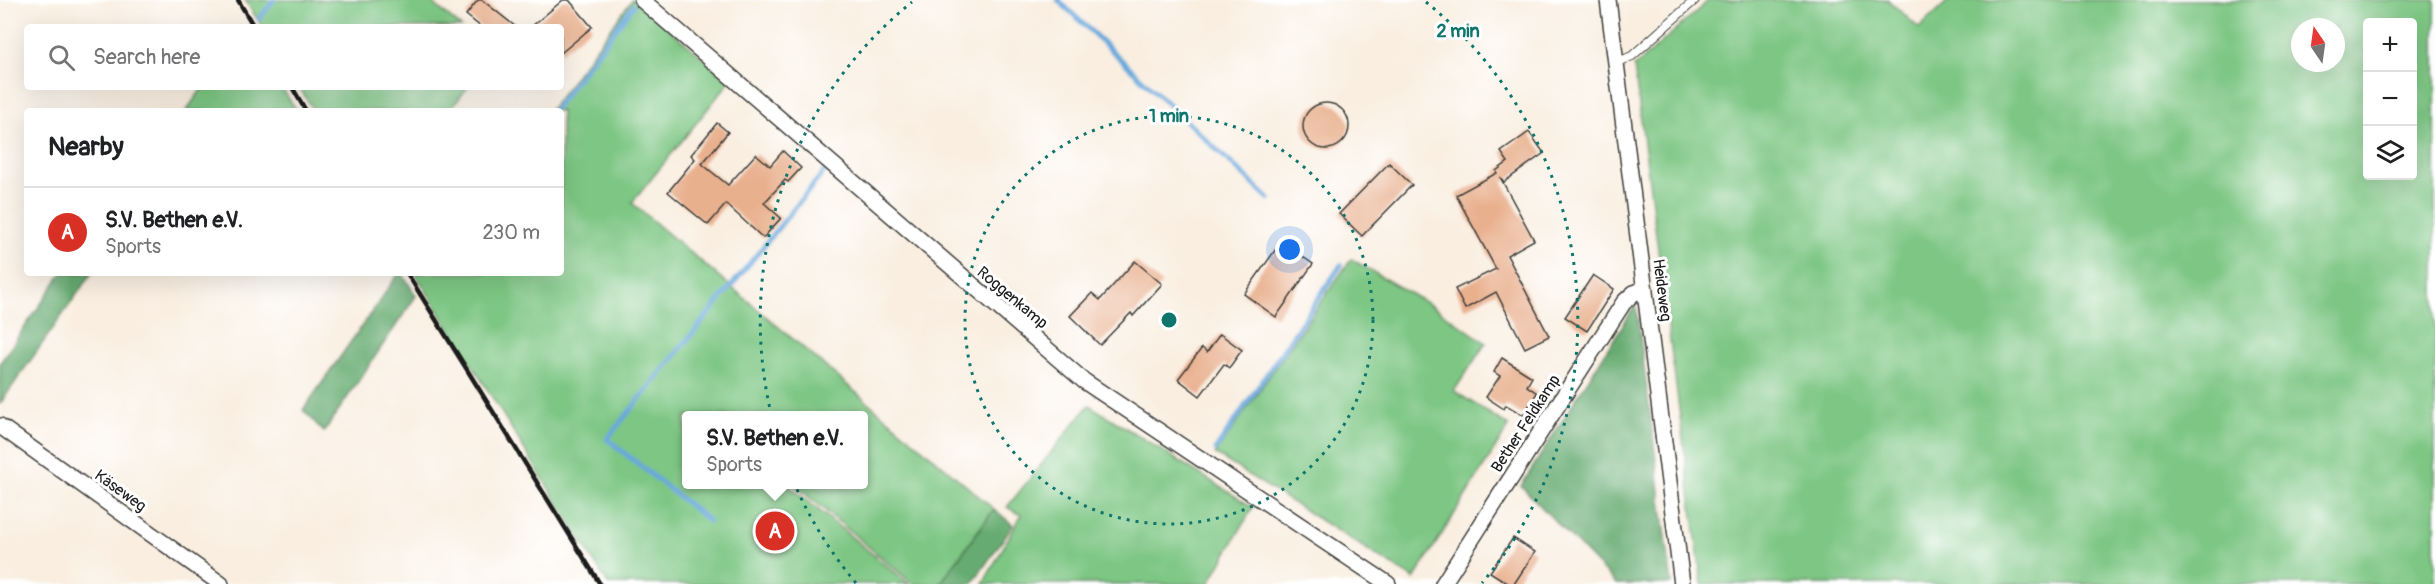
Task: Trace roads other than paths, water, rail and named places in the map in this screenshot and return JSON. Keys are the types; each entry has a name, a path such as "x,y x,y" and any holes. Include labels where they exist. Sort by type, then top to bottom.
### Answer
{"street":[{"name":"Roggenkamp","path":"642,0 1084,381 1388,584"},
{"name":"Heideweg","path":"1608,0 1682,584"},
{"name":"Bether Feldkamp","path":"1443,584 1624,302 1634,293 1645,290"},
{"name":"Käseweg","path":"0,426 221,584"}],"lane":[{"path":"1616,63 1632,56 1695,0"}],"waterway":[{"path":"259,19 274,0"},
{"path":"1058,0 1269,199"},
{"path":"555,108 633,6"},
{"path":"709,521 607,439 827,168"},
{"path":"1216,449 1341,265"}],"railway":[{"path":"238,0 252,24"},
{"path":"294,90 304,108"},
{"path":"409,276 600,584"}],"place":[{"name":"S.V. Bethen e.V.","path":"775,531"}]}
